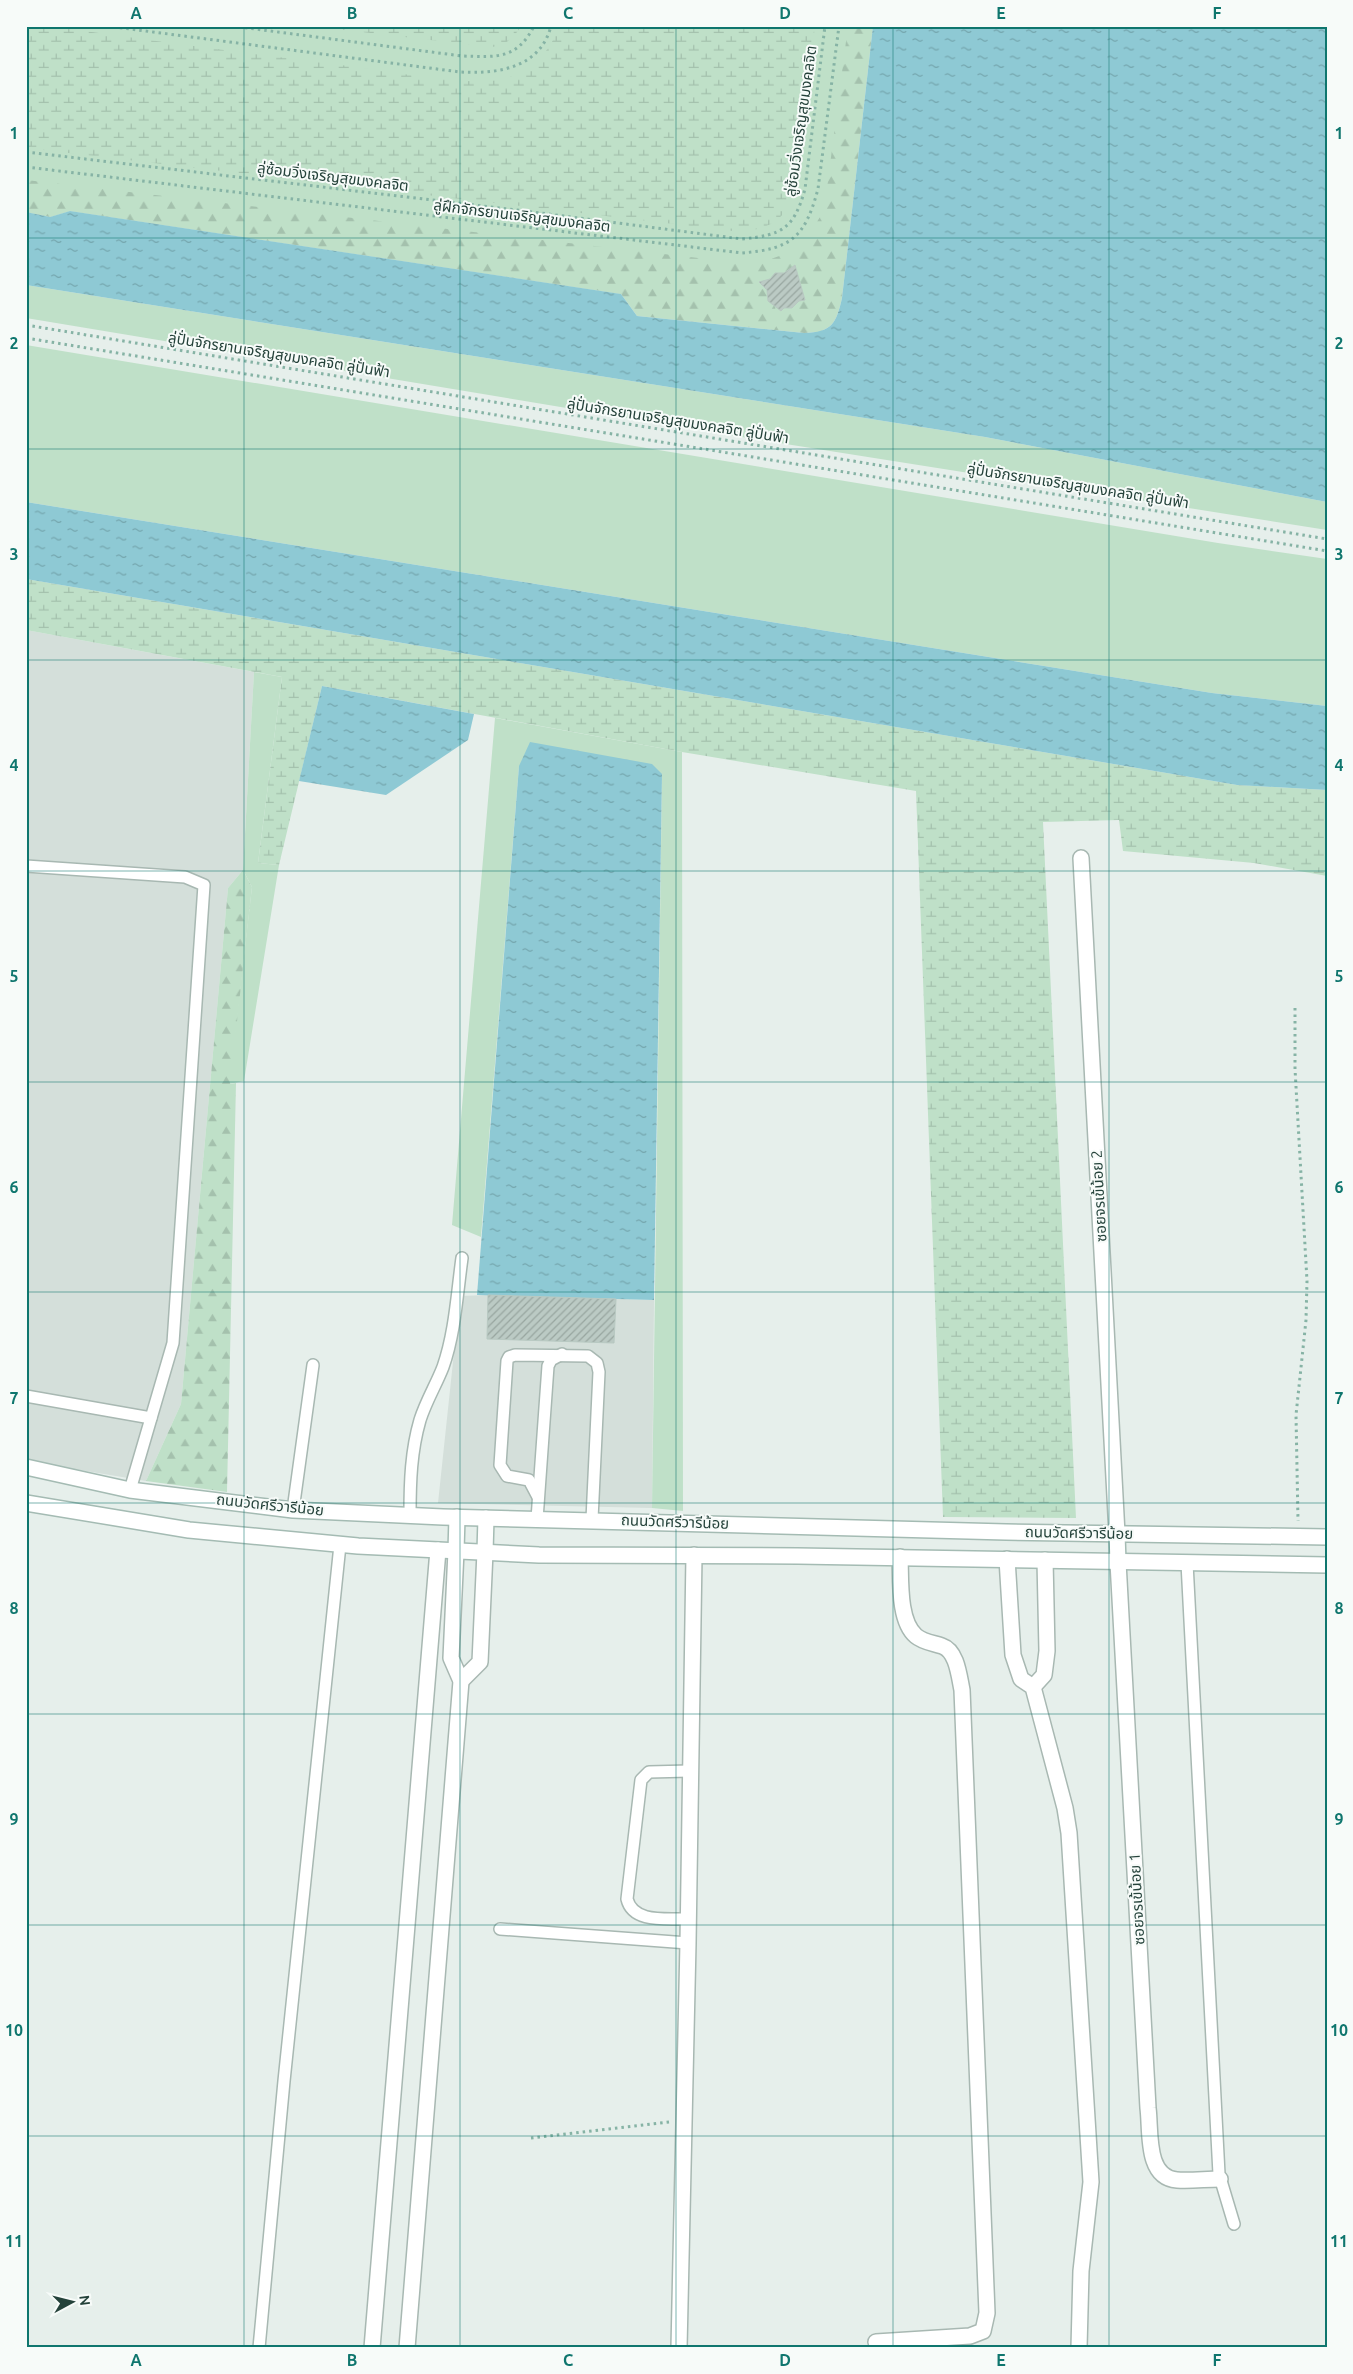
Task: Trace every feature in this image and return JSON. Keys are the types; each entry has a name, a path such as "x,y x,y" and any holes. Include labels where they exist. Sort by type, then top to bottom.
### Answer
{"street":[{"name":"ซอยจรเข้น้อย 2","path":"1081,858 1118,1562"},
{"name":"ถนนวัดศรีวารีน้อย","path":"26,1467 130,1490 293,1510 486,1518 592,1519 1327,1538"},
{"name":"ถนนวัดศรีวารีน้อย","path":"26,1503 189,1530 340,1545 539,1555 694,1555 1327,1565"},
{"path":"407,2348 461,1681 451,1658 457,1517"},
{"path":"461,1681 480,1662 486,1518"},
{"path":"372,2348 438,1550"},
{"path":"679,2348 694,1555"},
{"path":"876,2342 970,2336 983,2331 987,2313 962,1690 953,1655 945,1647 915,1636 905,1619 902,1607 900,1558"},
{"path":"1007,1559 1013,1655 1021,1679 1033,1686 1069,1833 1091,2182 1081,2270 1080,2348"},
{"path":"1033,1686 1044,1675 1047,1651 1045,1560"},
{"name":"ซอยจรเข้น้อย 1","path":"1118,1562 1148,2108 1154,2162 1164,2176 1175,2180 1220,2179"}],"lane":[{"path":"26,866 185,877 204,885 173,1343 130,1490"},
{"path":"410,1514 410,1474 414,1446 421,1419 443,1367 450,1338 462,1258"},
{"path":"538,1497 529,1480 507,1476 500,1465 507,1361 509,1357 516,1355 562,1354 588,1356 597,1362 599,1372 592,1519"},
{"path":"537,1519 548,1366 552,1360 562,1354"},
{"path":"293,1510 313,1365"},
{"path":"26,1396 151,1418"},
{"path":"259,2348 284,2081 340,1545"},
{"path":"1187,1562 1220,2179 1234,2224"},
{"path":"688,1919 639,1916 630,1908 628,1899 641,1780 649,1772 690,1771"},
{"path":"500,1929 688,1943"}],"path":[{"path":"106,26 460,72 484,73 501,71 519,65 540,47 550,26"},
{"path":"232,26 462,56 496,57 519,48 529,37 534,26"},
{"name":"ลู่ซ้อมวิ่งเจริญสุขมงคลจิต","path":"26,152 517,210 742,239 762,237 775,233 789,224 799,212 805,189 825,26"},
{"name":"ลู่ฝึกจักรยานเจริญสุขมงคลจิต","path":"26,167 742,253 766,251 783,246 799,234 812,213 818,189 839,26"},
{"name":"ลู่ปั่นจักรยานเจริญสุขมงคลจิต ลู่ปั่นฟ้า","path":"26,325 1327,538"},
{"path":"26,338 1327,551"},
{"path":"1295,1008 1295,1069 1308,1281 1296,1415 1299,1537"},
{"path":"532,2138 684,2120"}],"shaded area":[{"path":"26,630 254,672 243,870 228,888 181,1404 146,1481 26,1461"},
{"path":"488,1295 654,1300 652,1508 438,1503 460,1296"}],"green space":[{"path":"26,26 873,26 822,333 621,294 70,211 50,217 26,212"},
{"path":"26,26 49,26 415,76 490,81 513,76 538,60 551,44 558,26 815,26 791,200 777,220 762,228 742,232 26,148"},
{"path":"311,26 521,26 508,41 490,47"},
{"path":"848,26 873,26 842,298 835,320 821,331 804,333 637,316 621,294 70,211 50,217 26,212 26,180 744,263 768,260 785,254 805,241 820,217 827,188","holes":["775,273 797,275 808,300 799,301 792,308 784,308 776,316 775,306 768,301 768,289 771,279"]},
{"path":"26,285 985,437 1327,502 1327,530 717,433 26,318"},
{"path":"26,345 1218,543 1327,559 1327,706 1212,693 26,502"},
{"path":"26,579 1237,785 1327,790 1327,876 1254,863 1123,851 1119,820 1043,822 1076,1518 943,1517 916,791 682,752 322,686 279,865 258,863 282,677 26,630"},
{"path":"254,672 282,677 258,863 279,865 244,1081 229,1084 252,887 243,870"},
{"path":"495,718 682,752 683,1511 652,1508 662,774 519,766 481,1237 452,1225"},
{"path":"243,870 252,887 230,1084 236,1083 227,1492 146,1481 181,1404 228,888"}],"water":[{"path":"873,26 1327,26 1327,502 985,437 26,285 26,212 50,217 70,211 621,294 637,316 804,333 821,331 835,320 842,298"},
{"path":"26,502 1212,693 1327,706 1327,790 1237,785 26,579"},
{"path":"322,686 474,714 468,740 386,795 299,781"},
{"path":"530,742 652,764 662,774 654,1300 477,1295 519,766"}],"building":[{"path":"795,265 805,300 799,301 792,308 784,308 781,311 768,301 767,290 759,282 770,279 775,273 784,273"},
{"path":"488,1295 616,1299 614,1343 487,1339"}]}
